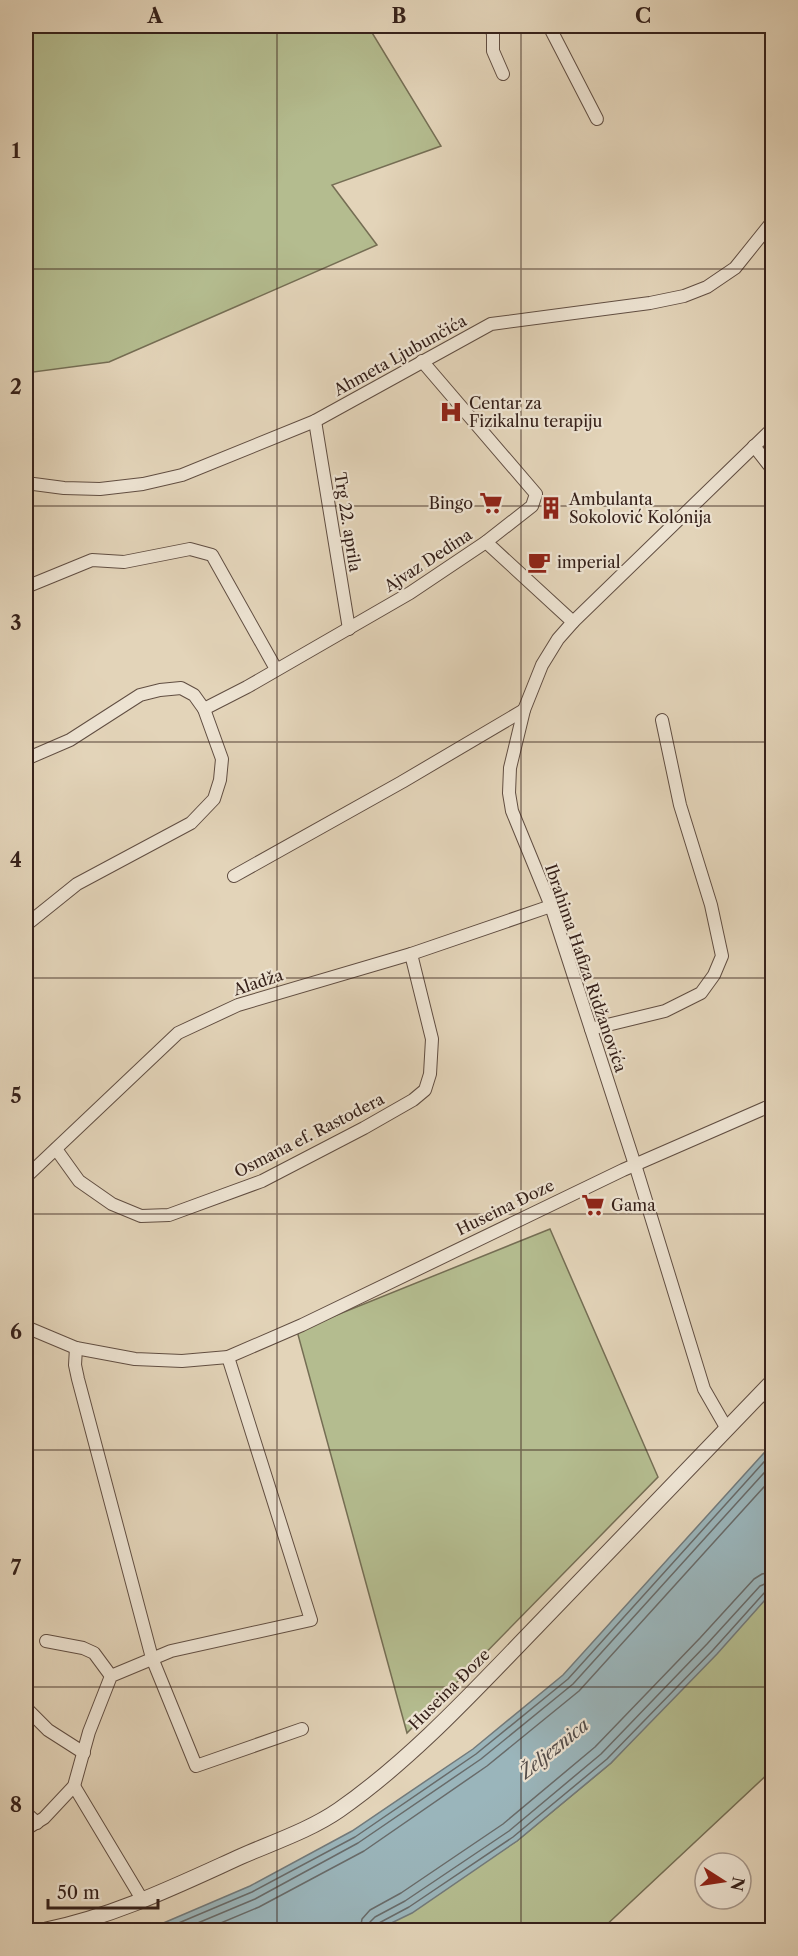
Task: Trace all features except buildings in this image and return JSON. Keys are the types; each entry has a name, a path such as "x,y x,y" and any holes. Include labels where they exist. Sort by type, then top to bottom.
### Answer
{"street":[{"path":"489,26 493,33 493,51 503,74"},
{"path":"549,26 597,119"},
{"name":"Ahmeta Ljubunčića","path":"26,483 64,488 100,489 143,484 192,472 315,421 491,324 650,303 684,296 707,287 735,268 772,222"},
{"name":"Ajvaz Dedina","path":"204,709 410,593 486,542 532,506 536,494 422,361"},
{"name":"Trg 22. aprila","path":"315,421 349,629"},
{"name":"Ibrahima Hafiza Ridžanovića","path":"634,1166 551,906 512,811 509,793 510,768 524,710 542,665 558,639 772,429"},
{"path":"754,446 772,469"},
{"path":"486,542 573,622"},
{"path":"26,587 92,560 124,562 190,549 212,555 276,669"},
{"path":"26,759 70,740 140,695 181,688 194,695 204,709 222,759 220,780 214,799 191,823 77,884 26,925"},
{"path":"234,876 402,782 524,710"},
{"path":"591,1029 665,1011 701,993 714,975 722,956 711,905 680,805 662,720"},
{"name":"Aladža","path":"26,1177 178,1033 238,1005 411,954 551,906"},
{"name":"Osmana ef. Rastodera","path":"56,1149 79,1181 112,1204 141,1216 169,1215 262,1181 364,1128 413,1100 425,1090 430,1074 432,1039 411,954"},
{"name":"Huseina Đoze","path":"26,1327 76,1348 147,1359 182,1361 228,1357 303,1325 634,1166 772,1105"},
{"path":"634,1166 704,1389 727,1429"},
{"path":"76,1348 75,1365 78,1379 152,1658 196,1766 302,1729"},
{"path":"26,1813 31,1826 74,1786 89,1732 111,1676 171,1651 311,1620 228,1357"},
{"name":"Huseina Đoze","path":"46,1930 82,1922 142,1900 305,1828 336,1812 378,1781 403,1760 505,1659 772,1382"},
{"path":"46,1641 83,1648 94,1653 111,1676"},
{"path":"26,1708 48,1730 84,1753"},
{"path":"74,1786 142,1900"}],"green space":[{"path":"47,26 368,26 441,146 332,185 377,245 109,362 26,373 26,36"},
{"path":"550,1229 658,1477 407,1733 297,1331"},
{"path":"772,1592 772,1770 601,1930 375,1930 517,1841 611,1763"}],"water":[{"name":"Željeznica","path":"772,1444 772,1592 717,1654 611,1763 517,1841 412,1913 377,1930 147,1930 250,1886 352,1831 473,1749 563,1675"}],"place":[{"name":"Centar za Fizikalnu terapiju","path":"451,412"},
{"name":"Bingo","path":"491,503"},
{"name":"Ambulanta Sokolović Kolonija","path":"551,508"},
{"name":"imperial","path":"539,562"},
{"name":"Gama","path":"593,1205"}]}
